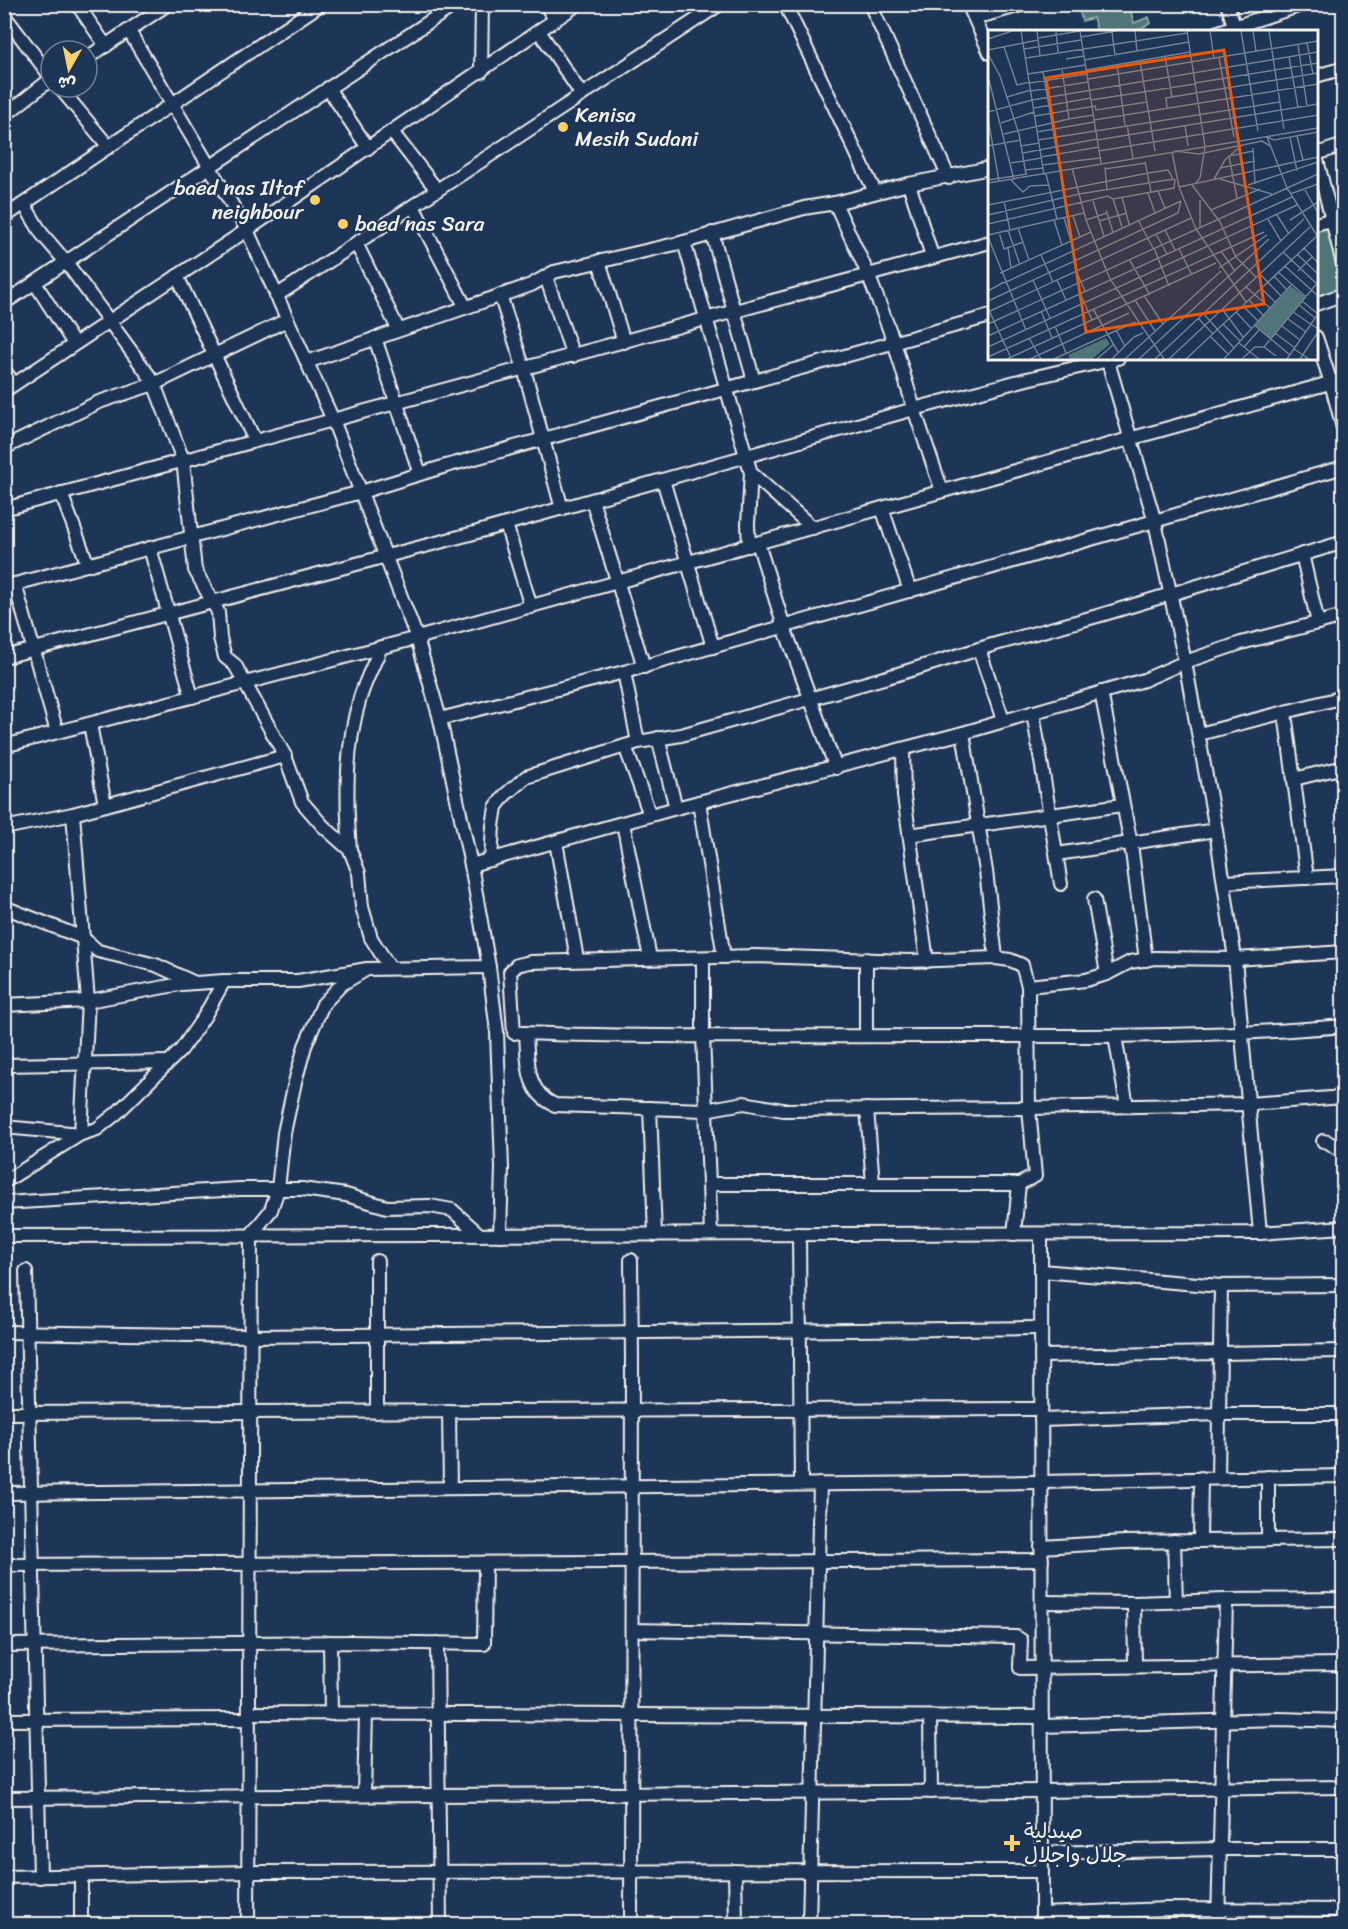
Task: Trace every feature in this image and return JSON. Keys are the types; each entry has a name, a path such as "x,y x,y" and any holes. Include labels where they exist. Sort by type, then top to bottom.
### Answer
{"street":[{"path":"77,4 106,46"},
{"path":"4,303 456,4"},
{"path":"481,72 482,4"},
{"path":"545,4 555,20"},
{"path":"4,370 9,387 247,230 578,4"},
{"path":"695,4 702,16"},
{"path":"276,296 720,4"},
{"path":"785,4 875,192"},
{"path":"870,4 949,177"},
{"path":"968,4 988,48"},
{"path":"975,18 1025,4"},
{"path":"1227,4 1235,29 1305,4"},
{"path":"4,217 317,6"},
{"path":"99,50 160,7"},
{"path":"4,15 39,62"},
{"path":"129,31 247,230 333,420 417,638 440,719 471,865 489,967 497,1032 502,1167 500,1235"},
{"path":"539,31 582,95"},
{"path":"1318,76 1344,68"},
{"path":"4,116 39,88"},
{"path":"328,88 368,148"},
{"path":"69,99 109,147"},
{"path":"392,132 437,190"},
{"path":"1318,155 1344,146"},
{"path":"1318,158 1338,218 1344,268"},
{"path":"307,362 531,285 554,272 684,242 804,208 988,168"},
{"path":"909,184 932,256"},
{"path":"835,203 868,274 894,342 914,410 942,491"},
{"path":"24,204 42,234 110,320 154,384 183,460 195,570 218,612 220,638 225,657 235,665 285,756 302,802 323,826 351,850"},
{"path":"413,206 465,306"},
{"path":"1318,224 1338,218"},
{"path":"712,233 754,381"},
{"path":"684,242 744,457 751,473 813,528"},
{"path":"4,509 988,242"},
{"path":"356,243 398,329"},
{"path":"599,261 624,342"},
{"path":"177,276 255,441"},
{"path":"546,277 573,356"},
{"path":"35,283 74,344"},
{"path":"1318,304 1344,294"},
{"path":"500,295 524,369 562,509"},
{"path":"57,732 34,650 10,585 361,492 988,317"},
{"path":"4,448 99,402 154,384 287,320"},
{"path":"375,338 420,474"},
{"path":"1318,339 1337,381 1344,432"},
{"path":"4,657 562,509 1027,379 1107,360"},
{"path":"1111,360 1129,438 1155,522 1185,662 1216,830 1235,959 1260,1233"},
{"path":"4,746 531,607 1337,381"},
{"path":"440,719 644,667 1344,467"},
{"path":"751,473 748,524 836,768"},
{"path":"663,480 713,647"},
{"path":"61,493 88,564"},
{"path":"592,500 644,667"},
{"path":"882,508 910,591"},
{"path":"506,524 531,607"},
{"path":"491,860 496,807 516,784 526,777 638,742 681,735 731,722 1344,542"},
{"path":"150,548 192,697"},
{"path":"1302,554 1318,623"},
{"path":"471,865 676,808 963,733 1144,680 1185,662 1241,643 1344,616"},
{"path":"381,647 360,697 351,735 348,779 351,850 359,873 362,908 370,938 390,968"},
{"path":"979,649 1003,720"},
{"path":"624,672 638,742"},
{"path":"1101,692 1131,844 1146,960"},
{"path":"1199,734 1344,697"},
{"path":"1033,712 1061,884"},
{"path":"1285,713 1307,878"},
{"path":"90,724 105,806"},
{"path":"963,733 986,871 996,958"},
{"path":"658,738 676,808"},
{"path":"625,746 650,816"},
{"path":"903,750 904,796 927,961"},
{"path":"4,828 105,806 285,756"},
{"path":"1294,779 1344,768"},
{"path":"699,802 724,957"},
{"path":"909,835 1122,805"},
{"path":"73,814 88,1001 81,1134"},
{"path":"623,823 650,958"},
{"path":"1057,854 1216,830"},
{"path":"556,842 577,959"},
{"path":"1224,882 1344,876"},
{"path":"1094,899 1107,974"},
{"path":"4,907 83,938 98,951 156,965 196,983"},
{"path":"1028,986 1086,980 1107,974 1130,962 1146,960 1179,957 1235,959 1344,952"},
{"path":"710,1185 1019,1184 1035,1176 1029,1108 1028,986 1022,965 996,958 927,961 724,957 577,959 530,962 513,968 510,975 530,1078 534,1088 549,1103 555,1105 705,1110 744,1103 783,1110 1029,1108 1248,1104 1344,1097"},
{"path":"703,958 705,1110 711,1234"},
{"path":"866,959 866,1036"},
{"path":"4,1005 88,1001 196,983 298,981 367,969 489,967"},
{"path":"248,1924 251,1235 271,1210 278,1189 284,1133 305,1046 323,1004 342,984 367,969"},
{"path":"4,1182 81,1134 97,1129 117,1113 182,1050 224,981"},
{"path":"497,1032 617,1037 1115,1036 1242,1034 1344,1026"},
{"path":"1115,1036 1127,1106"},
{"path":"4,1065 168,1062"},
{"path":"650,1108 655,1234"},
{"path":"867,1109 873,1184"},
{"path":"4,1127 81,1134"},
{"path":"1323,1141 1344,1153"},
{"path":"1014,1234 1019,1184"},
{"path":"4,1203 302,1188 346,1195 387,1207 430,1206 452,1210 480,1235"},
{"path":"4,1236 1260,1233 1344,1227"},
{"path":"799,1234 801,1484"},
{"path":"1041,1234 1042,1919 1167,1909 1344,1910"},
{"path":"630,1260 632,1332 631,1924"},
{"path":"377,1261 377,1412"},
{"path":"26,1271 40,1877"},
{"path":"1041,1271 1221,1286 1344,1285"},
{"path":"1218,1478 1221,1286"},
{"path":"4,1332 251,1336 1041,1328"},
{"path":"1041,1356 1344,1351"},
{"path":"4,1413 801,1410 1041,1414 1344,1414"},
{"path":"449,1411 450,1487"},
{"path":"4,1493 1041,1482 1344,1476"},
{"path":"1268,1477 1268,1540"},
{"path":"1200,1541 1201,1478"},
{"path":"808,1924 820,1484"},
{"path":"4,1565 818,1561 1041,1553 1124,1542 1344,1539"},
{"path":"1174,1541 1176,1601"},
{"path":"4,1645 330,1642 484,1644 485,1563"},
{"path":"1042,1602 1134,1603 1344,1599"},
{"path":"1218,1924 1226,1600"},
{"path":"1134,1603 1135,1665"},
{"path":"632,1630 1016,1637 1021,1640 1020,1668 1344,1664"},
{"path":"330,1642 331,1714"},
{"path":"437,1643 440,1924"},
{"path":"364,1795 366,1714"},
{"path":"4,1720 438,1714 930,1717 1042,1722 1279,1719 1344,1721"},
{"path":"930,1717 931,1792"},
{"path":"4,1798 1344,1787"},
{"path":"1042,1853 1219,1849 1344,1850"},
{"path":"735,1871 736,1924"},
{"path":"4,1877 249,1872 1042,1871"},
{"path":"81,1876 81,1924"}],"green space":[{"path":"1078,5 1129,5 1134,23 1149,17 1151,23 1140,30 1097,30 1093,18 1082,21"},
{"path":"1330,223 1343,291 1318,299 1318,227"}],"place":[{"name":"Kenisa Mesih Sudani","path":"563,127"},
{"name":"baed nas Iltaf neighbour","path":"315,200"},
{"name":"baed nas Sara","path":"343,224"},
{"name":"صيدلية جلال واجلال","path":"1012,1843"}]}
